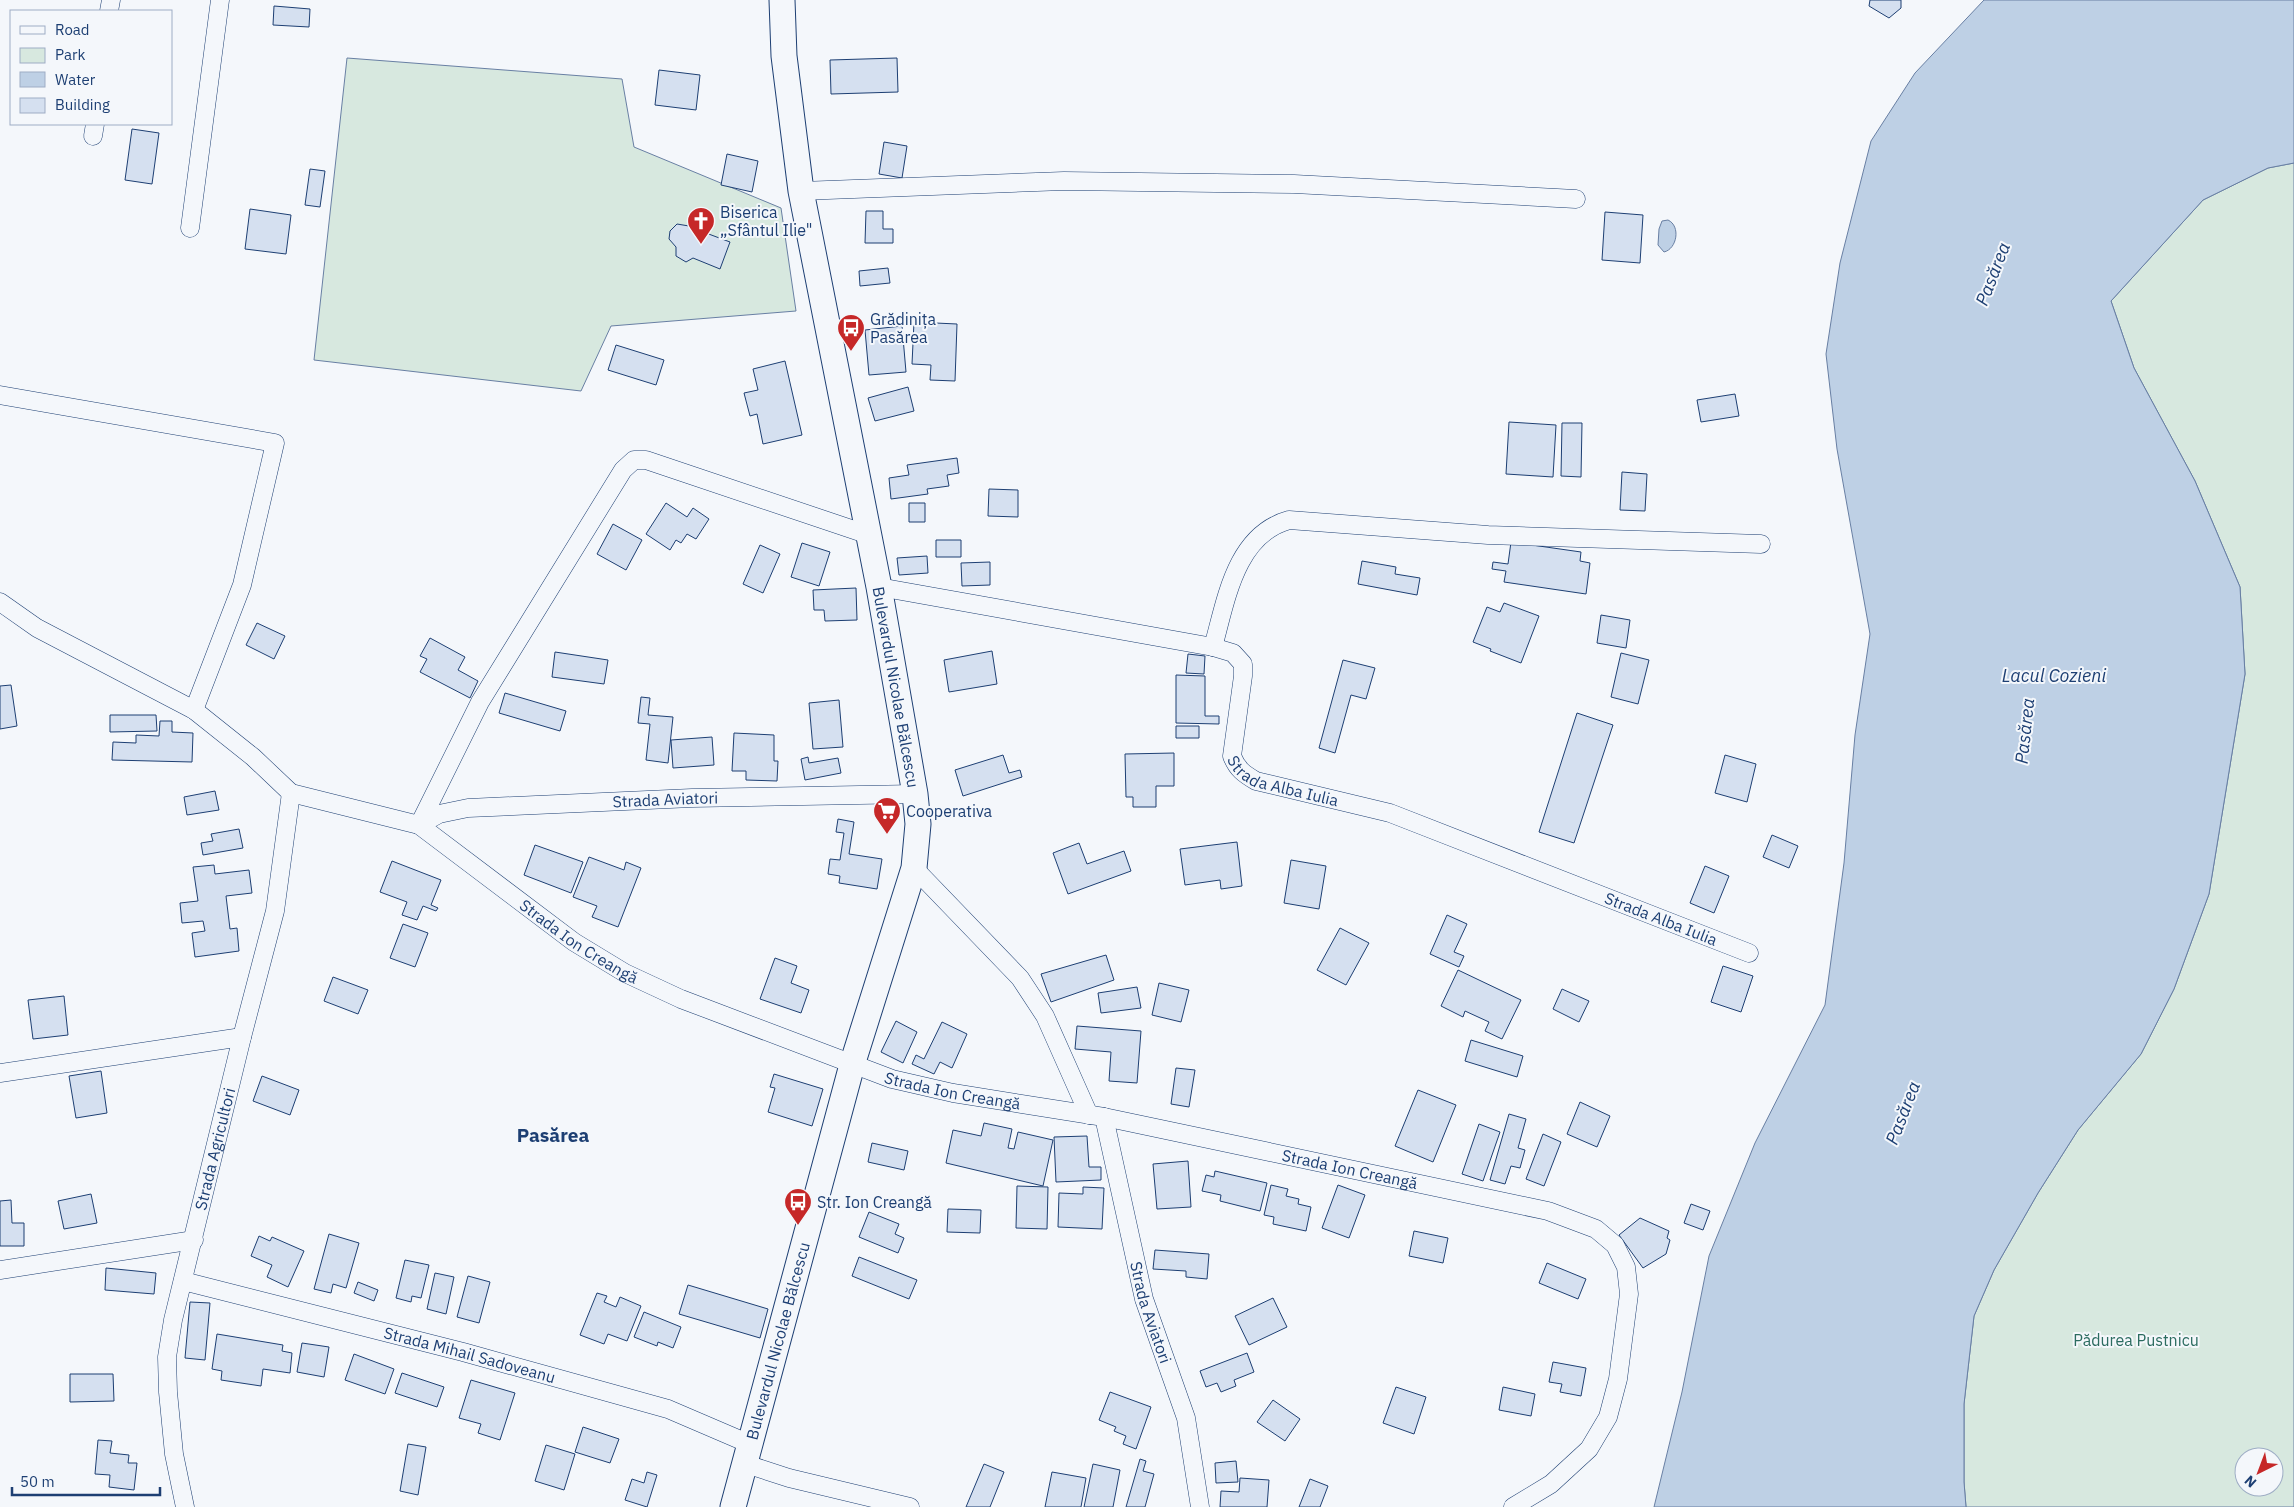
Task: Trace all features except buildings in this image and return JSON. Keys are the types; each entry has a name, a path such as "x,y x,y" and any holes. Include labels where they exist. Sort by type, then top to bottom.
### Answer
{"main road":[{"name":"Bulevardul Nicolae Bălcescu","path":"733,1507 749,1454 852,1065 914,868 918,824 915,794 879,587 801,191 784,56 782,0"}],"street":[{"path":"190,228 220,0"},
{"path":"801,191 1064,180 1294,184 1576,199"},
{"path":"0,395 275,443 242,585 194,710"},
{"path":"419,824 480,702 623,470 634,460 646,460 869,535"},
{"path":"1213,647 1234,577 1246,552 1261,533 1276,524 1289,520 1488,535 1761,544"},
{"name":"Strada Alba Iulia","path":"879,587 1213,647 1233,653 1243,664 1232,756 1236,766 1244,775 1256,781 1390,813 1749,953"},
{"path":"0,602 37,628 194,710 252,757 291,793"},
{"name":"Strada Ion Creangă","path":"291,793 419,824 574,942 625,973 681,999 892,1079 952,1093 1096,1116 1548,1211 1596,1229 1615,1245 1626,1268 1629,1294 1618,1379 1608,1417 1589,1449 1551,1484 1513,1507"},
{"name":"Strada Agricultori","path":"185,1507 174,1454 167,1357 173,1320 242,1037 275,912 291,793"},
{"name":"Strada Aviatori","path":"419,824 440,814 468,808 692,798 915,794"},
{"name":"Strada Aviatori","path":"914,868 1020,978 1045,1016 1096,1116 1144,1299 1186,1418 1200,1507"},
{"path":"0,1073 242,1037"},
{"path":"0,1270 194,1240"},
{"name":"Strada Mihail Sadoveanu","path":"183,1281 463,1352 668,1409 790,1478 910,1507"}],"green space":[{"path":"347,58 622,79 634,147 781,208 796,311 611,326 581,391 314,360"},
{"name":"Pădurea Pustnicu","path":"2294,163 2294,1507 1966,1507 1964,1482 1964,1404 1974,1316 1994,1270 2038,1193 2078,1130 2141,1054 2174,989 2209,894 2245,674 2240,587 2195,481 2134,368 2111,301 2203,200 2268,168"}],"water":[{"name":"Lacul Cozieni","path":"1984,0 2294,0 2294,163 2268,168 2203,200 2111,301 2134,368 2195,481 2240,587 2245,674 2209,894 2174,989 2141,1054 2078,1130 2038,1193 1994,1270 1974,1316 1964,1404 1964,1482 1966,1507 1654,1507 1682,1392 1709,1256 1755,1143 1825,1005 1844,863 1855,735 1870,634 1837,449 1826,354 1840,263 1871,141 1915,73"},
{"path":"1668,220 1675,227 1676,237 1672,247 1664,252 1658,245 1659,229 1662,221"}],"place":[{"name":"Biserica „Sfântul Ilie\"","path":"701,245"},
{"name":"Grădinița Pasărea","path":"851,352"},
{"name":"Cooperativa","path":"887,835"},
{"name":"Str. Ion Creangă","path":"798,1226"}],"district":[{"name":"Pasărea","path":"553,1135"}]}
